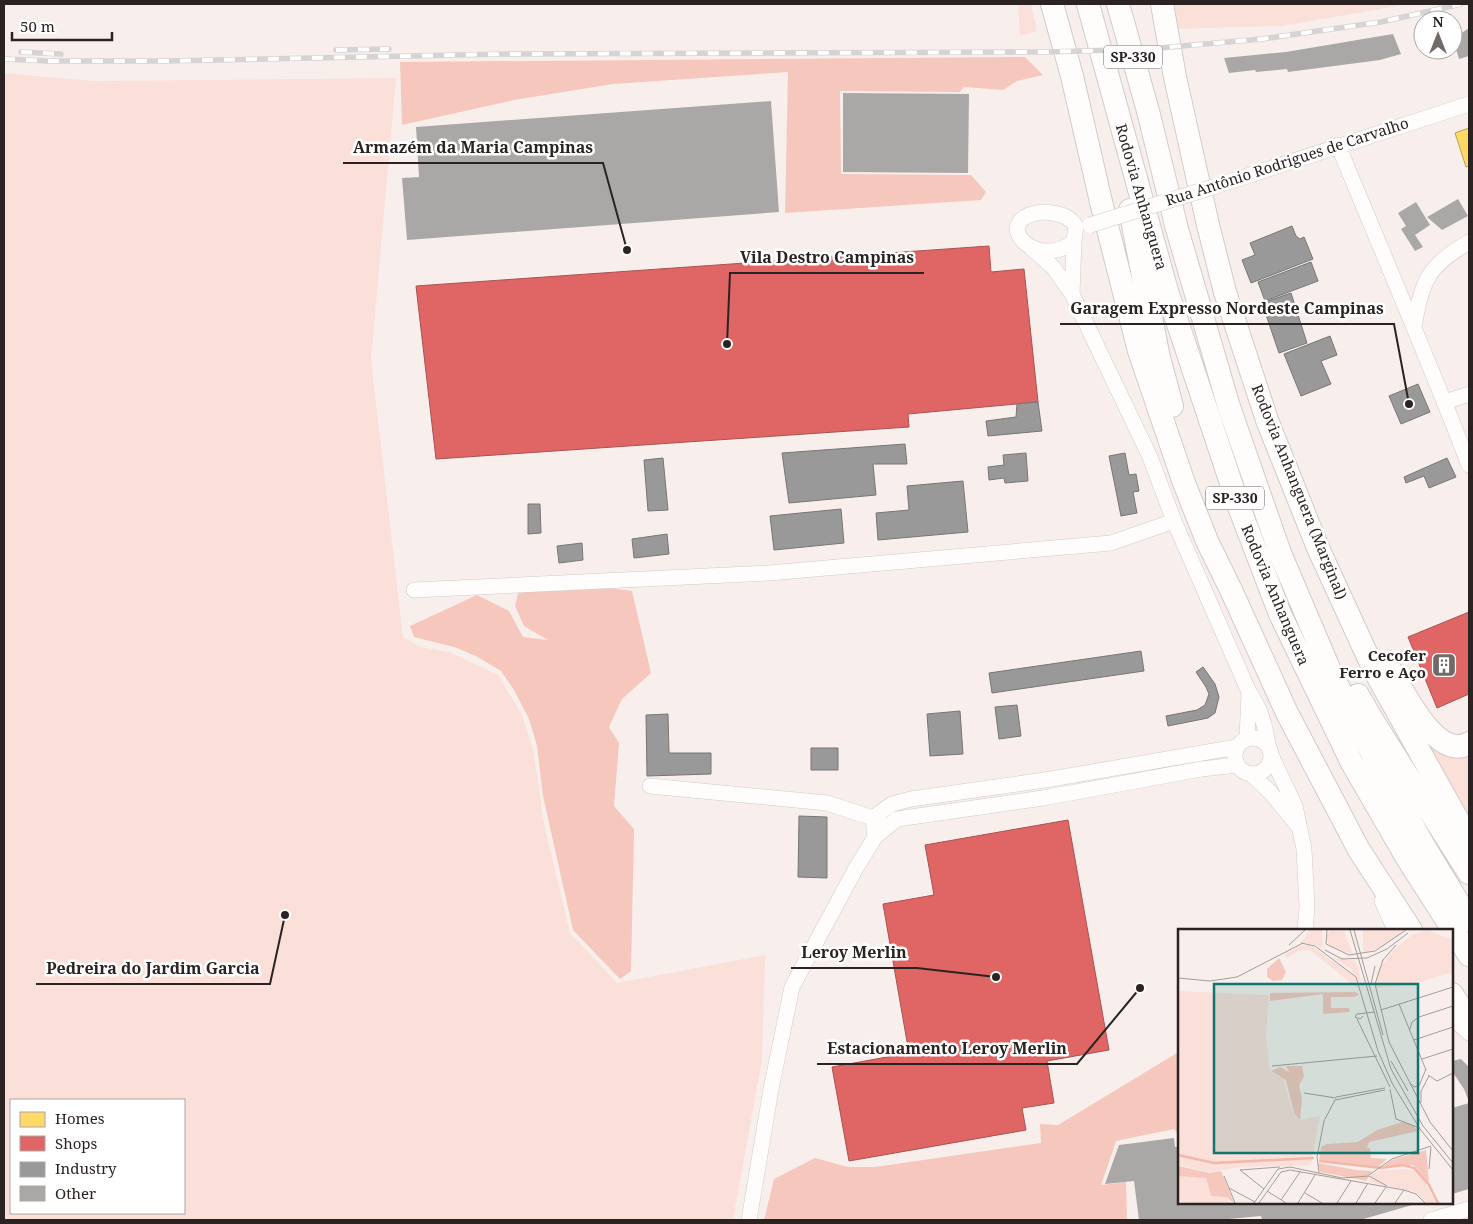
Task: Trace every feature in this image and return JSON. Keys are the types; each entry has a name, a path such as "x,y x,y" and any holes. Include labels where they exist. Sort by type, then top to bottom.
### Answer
{"highway":[{"path":"1052,4 1072,76 1102,206 1139,350 1184,484 1207,542 1287,713 1359,850 1410,929"},
{"name":"Rodovia Anhanguera","path":"1088,4 1167,291 1207,416 1280,614 1352,763 1407,858 1452,929"},
{"name":"Rodovia Anhanguera","path":"1118,4 1148,111 1177,229 1228,407 1280,553 1331,674 1374,757 1424,846 1469,920"},
{"path":"1132,4 1148,111"},
{"name":"Rodovia Anhanguera (Marginal)","path":"1162,4 1208,225 1225,292 1266,420 1318,548 1374,670 1469,840"},
{"path":"1115,105 1120,163 1159,358 1181,438 1214,533 1231,590"},
{"path":"1318,548 1425,726 1437,738 1447,744 1457,747 1469,743"},
{"path":"1280,553 1325,638 1376,726 1469,873"},
{"name":"Rodovia Anhanguera","path":"1453,930 1469,955"},
{"path":"1453,996 1469,1021"}],"street":[{"name":"Rua Antônio Rodrigues de Carvalho","path":"1080,231 1338,145 1469,104"},
{"path":"1338,145 1382,254 1414,326 1469,465"},
{"path":"1072,294 1080,231 1070,218 1064,215 1042,212 1022,218 1018,226 1018,236 1053,267 1072,294 1150,457 1174,521 1249,692 1258,704 1265,724 1271,761 1263,771 1251,774"},
{"path":"1032,248 1056,250 1070,245 1080,231"},
{"path":"1414,326 1419,298 1430,272 1448,255 1469,242"},
{"path":"1445,402 1469,394"},
{"path":"414,590 770,572 1111,543 1174,521"},
{"path":"1249,692 1242,743 1235,753 1237,765 1245,772 1251,774 1270,792 1299,827"},
{"path":"873,818 892,804 911,799 1044,780 1242,743 1258,738 1269,750 1295,806 1304,849 1306,873 1305,929"},
{"path":"749,1220 771,1089 792,987 856,868 881,831 897,818 1043,798 1201,769 1237,765"},
{"path":"650,786 827,803 873,818 881,831"},
{"path":"1359,850 1395,929"},
{"path":"1453,1019 1469,1032"},
{"path":"1431,1220 1469,1209"}],"shaded area":[{"path":"1018,4 1031,4 1037,31 1020,36"},
{"path":"1167,4 1409,4 1282,26 1172,29"},
{"path":"1025,57 1043,75 1017,81 1003,90 964,87 960,92 840,91 841,174 971,175 986,192 981,200 785,213 788,72 613,84 514,100 402,125 400,62"},
{"path":"4,73 93,81 396,78 371,360 403,637 420,647 449,652 498,675 521,713 533,749 544,824 570,933 617,983 765,955 762,1060 733,1220 4,1220"},
{"path":"594,586 632,591 651,673 622,699 609,727 619,743 614,806 634,829 631,971 620,979 573,930 543,796 537,746 529,719 514,690 501,671 476,656 454,647 414,637 410,626 477,595 509,611 523,637 548,640 524,626 515,606 519,589"},
{"path":"1421,735 1469,752 1469,827"},
{"path":"1178,1053 1178,1134 1174,1129 1116,1141 1101,1185 1126,1182 1127,1220 764,1220 774,1179 815,1158 848,1167 875,1167 1041,1143 1040,1124 1058,1125"}],"building: Homes":[{"path":"1469,128 1469,166 1466,167 1455,133"}],"building: Shops":[{"path":"989,246 991,272 1024,269 1038,402 908,414 909,427 436,459 416,286"},
{"name":"Cecofer Ferro e Aço","path":"1469,612 1469,694 1437,708 1408,637"},
{"path":"1068,820 1109,1050 1047,1061 1054,1103 1022,1108 1026,1130 849,1161 832,1067 909,1053 883,904 934,895 925,845"}],"building: Industry":[{"path":"1292,226 1296,236 1300,239 1304,237 1313,259 1251,283 1242,260 1255,255 1250,243"},
{"path":"1311,262 1318,281 1265,301 1258,282"},
{"path":"1291,293 1307,343 1279,353 1262,303"},
{"path":"1330,336 1337,355 1321,361 1331,384 1301,396 1284,354"},
{"path":"1418,384 1430,412 1401,424 1389,396"},
{"path":"1038,402 1042,431 988,436 986,421 1016,417 1017,404"},
{"path":"905,444 907,464 873,464 876,495 789,503 782,453"},
{"path":"1026,453 1028,481 1005,483 1004,478 989,480 988,467 1004,465 1003,455"},
{"path":"1125,453 1129,475 1136,474 1139,491 1133,492 1137,513 1121,516 1109,456"},
{"path":"663,458 668,510 648,511 644,460"},
{"path":"1447,458 1456,477 1429,488 1424,476 1406,483 1404,477"},
{"path":"963,481 968,532 878,540 876,513 909,510 907,486"},
{"path":"528,504 540,504 541,533 528,534"},
{"path":"841,509 844,543 774,550 770,516"},
{"path":"667,534 669,554 634,558 632,539"},
{"path":"582,543 583,560 559,563 557,546"},
{"path":"1141,651 1144,671 992,693 989,673"},
{"path":"1203,667 1215,684 1219,697 1215,713 1208,718 1168,726 1166,716 1197,710 1205,705 1209,694 1196,672"},
{"path":"1017,705 1021,736 999,739 995,707"},
{"path":"960,711 963,754 930,756 927,714"},
{"path":"668,714 669,753 711,753 711,774 647,776 646,715"},
{"path":"811,748 838,748 838,770 811,770"},
{"path":"799,816 827,817 827,878 798,877"}],"building: Other":[{"path":"1469,28 1469,56 1463,58 1463,32"},
{"path":"1393,34 1401,54 1380,60 1288,72 1287,69 1229,73 1224,58 1286,52"},
{"path":"843,93 969,94 968,173 843,172"},
{"path":"771,101 779,212 407,240 402,178 419,177 416,127"},
{"path":"1458,199 1468,216 1442,230 1427,217"},
{"path":"1416,202 1430,225 1415,235 1423,247 1415,251 1401,229 1406,226 1398,213"},
{"path":"1461,1059 1469,1067 1469,1102 1464,1089 1453,1072 1453,1061"},
{"path":"1469,1103 1469,1189 1453,1194 1453,1108"},
{"path":"1174,1138 1175,1147 1178,1147 1178,1204 1416,1204 1360,1220 1262,1220 1261,1216 1218,1220 1139,1220 1134,1181 1105,1184 1119,1145"}],"railway":[{"path":"4,59 165,61 505,54 1047,52 1148,49 1262,39 1381,22 1461,4"},
{"path":"336,50 389,49"},
{"path":"21,52 61,54"}],"place":[{"name":"Armazém da Maria Campinas","path":"627,250"},
{"name":"Vila Destro Campinas","path":"727,344"},
{"name":"Garagem Expresso Nordeste Campinas","path":"1409,404"},
{"name":"Cecofer Ferro e Aço","path":"1444,665"},
{"name":"Pedreira do Jardim Garcia","path":"285,915"},
{"name":"Leroy Merlin","path":"996,977"},
{"name":"Estacionamento Leroy Merlin","path":"1140,988"}]}
